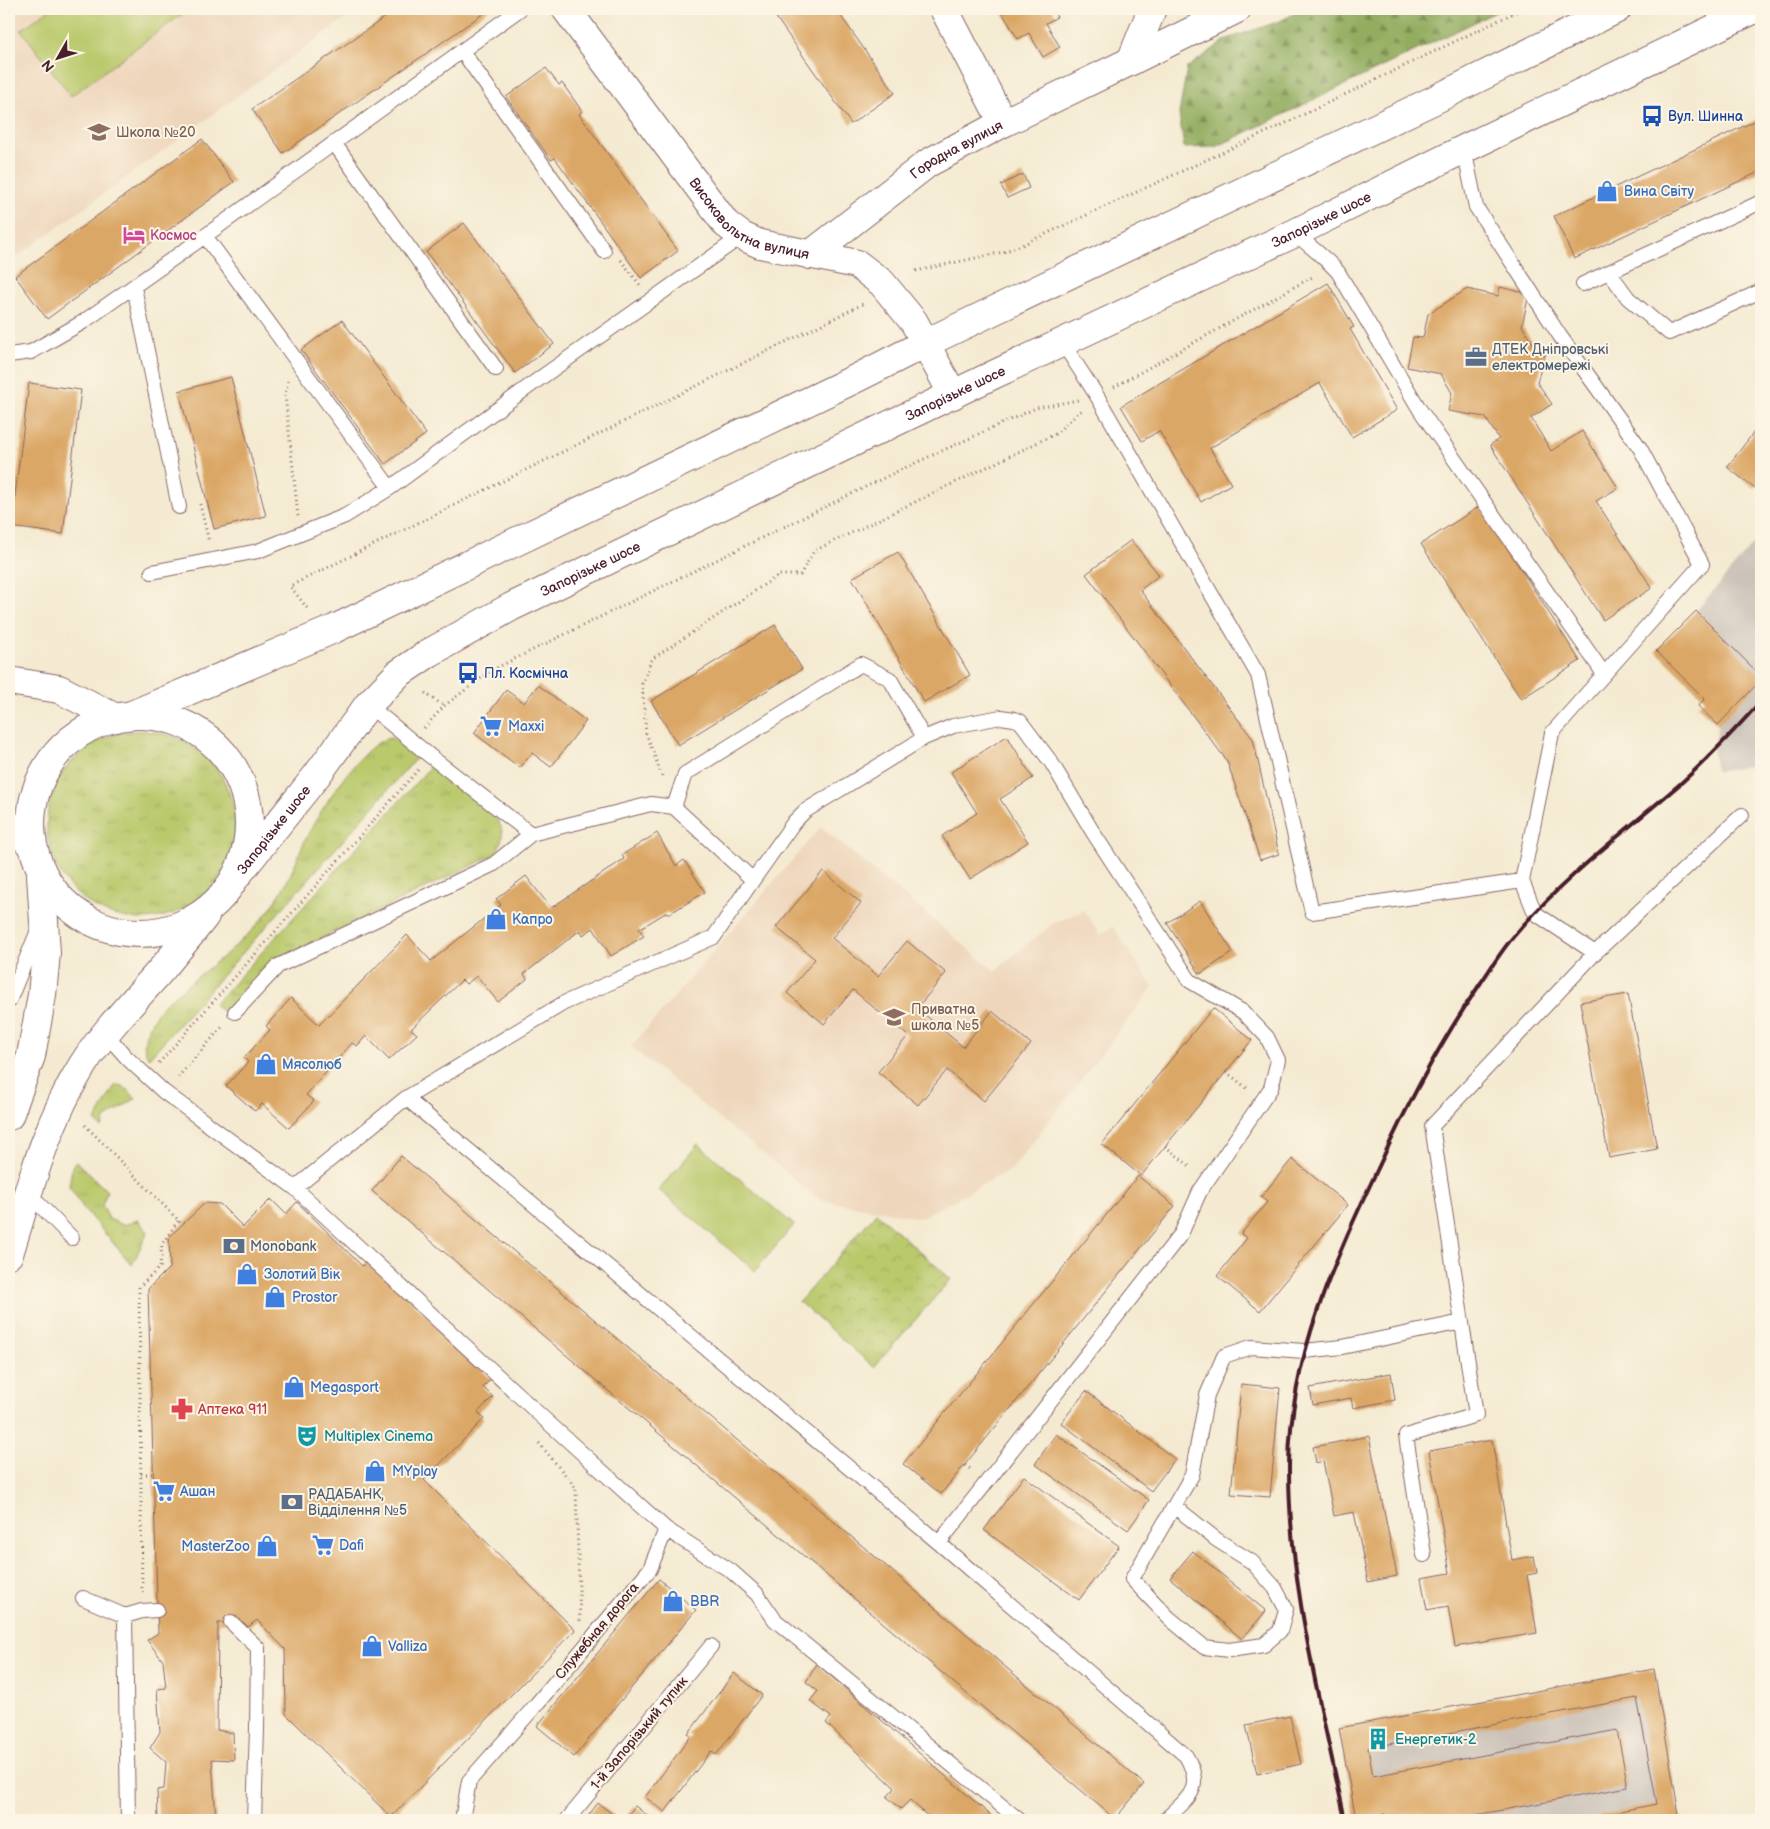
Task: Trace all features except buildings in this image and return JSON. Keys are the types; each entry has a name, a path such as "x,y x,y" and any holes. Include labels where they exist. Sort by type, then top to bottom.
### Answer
{"main road":[{"name":"Високовольтна вулиця","path":"566,9 726,224 742,236 760,244 857,264 882,283 914,322 953,395"},
{"name":"Городна вулиця","path":"810,255 928,163 1004,123 944,9"},
{"path":"1131,61 1152,9"},
{"path":"1004,123 1237,9"},
{"path":"9,1116 31,1056 42,995 46,953 41,875 32,844 32,807 36,789 48,764 74,737 90,727 125,716 334,629 850,381 926,342 1434,100 1617,9"},
{"name":"Запорізьке шосе","path":"235,878 317,775 368,705 398,674 429,653 511,607 1062,342 1294,233 1755,9"},
{"path":"9,680 59,689 125,716 168,718 200,732 225,755 242,785 249,819 245,853 235,878 162,968 104,1033 81,1067 45,1140 9,1254"},
{"path":"9,825 32,844"},
{"path":"41,875 54,891 77,913 105,928 136,933 168,930 198,916 219,900"}],"lane":[{"path":"9,355 31,352 83,322 520,9"},
{"path":"462,51 604,251"},
{"path":"334,143 496,369"},
{"path":"1464,149 1476,207 1560,336 1640,448 1702,564 1552,733 1522,881 1535,913 1595,953"},
{"path":"1583,284 1761,202"},
{"path":"1294,233 1326,258 1338,272 1420,410 1604,674"},
{"path":"205,236 390,488"},
{"path":"152,572 258,551 345,516 390,488 651,299 742,236"},
{"path":"1609,272 1628,298 1669,333 1761,291"},
{"path":"134,287 179,508"},
{"path":"1062,342 1097,396 1258,675 1312,912 1522,881"},
{"path":"674,807 685,774 861,664 890,679 924,738"},
{"path":"368,705 430,756 532,834"},
{"path":"295,1188 406,1098 564,1003 714,937 794,822 804,811 924,738 953,726 994,718 1010,718 1020,721 1051,762 1190,981 1243,1012 1267,1037 1278,1060 1271,1088 1200,1191 1181,1234 939,1543"},
{"path":"235,1012 278,966 494,864 532,834 651,804 674,807 753,880"},
{"path":"1424,1555 1406,1436 1476,1414 1432,1126 1595,953 1742,815"},
{"path":"9,1000 44,916"},
{"path":"104,1033 164,1092 295,1188 666,1529 731,1571 757,1594 775,1620 1019,1820"},
{"path":"406,1098 939,1543 1186,1756 1194,1770 1195,1780 1191,1794 1169,1819"},
{"path":"28,1193 72,1238"},
{"path":"1174,1506 1217,1540 1252,1562 1275,1588 1286,1609 1280,1631 1264,1645 1229,1650 1204,1647 1169,1618 1132,1579 1174,1506 1192,1475 1207,1395 1224,1356 1251,1347 1304,1351 1342,1347 1462,1322"},
{"name":"Служебная дорога","path":"462,1820 469,1781 650,1569 666,1529"},
{"path":"83,1598 125,1616 142,1611 158,1610"},
{"path":"125,1616 128,1820"},
{"path":"231,1622 258,1648 254,1820"},
{"name":"1-й Запорізький тупик","path":"567,1820 711,1646"}],"path":[{"path":"916,271 1003,252 1024,244 1282,125 1522,9"},
{"path":"604,251 615,252 651,299"},
{"path":"674,807 646,733 642,684 652,659 779,575 800,575 814,551 1055,434 1097,396 1318,273"},
{"path":"307,608 290,586 871,300"},
{"path":"294,357 285,394 300,534"},
{"path":"411,741 444,706 492,670 900,470 1036,408 1097,396"},
{"path":"179,508 200,504 214,560"},
{"path":"425,693 444,706"},
{"path":"147,1076 430,756"},
{"path":"164,1092 235,1012"},
{"path":"1226,1072 1262,1100"},
{"path":"85,1125 182,1224"},
{"path":"1165,1146 1207,1180"},
{"path":"142,1611 138,1288 160,1267 162,1244 178,1220"},
{"path":"541,1416 536,1440 576,1488 580,1630"},
{"path":"141,1474 154,1474"}],"shaded area":[{"name":"Школа №20","path":"9,9 358,9 18,256 9,254"},
{"path":"1761,535 1761,676 1696,611"},
{"path":"1761,680 1761,764 1716,772 1713,753 1718,725"},
{"name":"Приватна школа №5","path":"821,827 995,971 1052,924 1084,910 1100,935 1113,927 1153,987 1012,1169 920,1218 820,1200 631,1047"},
{"name":"Енергетик-2","path":"1654,1669 1680,1820 1356,1820 1339,1728"}],"green space":[{"path":"50,9 189,9 71,96 21,30"},
{"path":"1303,9 1502,9 1216,147 1184,148 1179,114 1187,68 1227,39 1280,21"},
{"path":"141,731 177,738 193,747 207,759 219,773 228,789 235,825 228,861 219,877 207,891 193,903 177,912 141,919 105,912 89,903 75,891 63,877 54,861 47,825 54,789 63,773 75,759 89,747 105,738"},
{"path":"390,738 420,754 149,1058 144,1046 145,1040 149,1026 160,1008 229,951 261,920 275,903 292,872 306,838 342,780 367,752 379,742"},
{"path":"433,764 493,814 502,831 502,837 496,854 276,960 225,1013 214,1005"},
{"path":"117,1085 123,1086 136,1098 105,1119 102,1128 95,1121 114,1087"},
{"path":"698,1144 794,1225 755,1271 659,1190"},
{"path":"76,1161 107,1191 102,1205 109,1219 123,1225 138,1220 148,1232 132,1265 84,1209 69,1186 72,1169"},
{"path":"876,1213 951,1279 874,1367 799,1302"}],"railway":[{"path":"1345,1820 1316,1688 1300,1599 1290,1509 1289,1464 1291,1424 1297,1385 1306,1347 1332,1272 1363,1200 1414,1094 1452,1027 1514,936 1552,895 1691,774 1722,744 1761,701"}],"place":[{"name":"Вул. Шинна","path":"1652,116"},
{"name":"Школа №20","path":"99,132"},
{"name":"Вина Світу","path":"1607,191"},
{"name":"Космос","path":"134,235"},
{"name":"ДТЕК Дніпровські електромережі","path":"1476,357"},
{"name":"Пл. Космічна","path":"468,673"},
{"name":"Maxxi","path":"491,726"},
{"name":"Капро","path":"496,919"},
{"name":"Приватна школа №5","path":"894,1017"},
{"name":"Мясолюб","path":"266,1064"},
{"name":"Monobank","path":"234,1246"},
{"name":"Золотий Вік","path":"247,1274"},
{"name":"Prostor","path":"275,1297"},
{"name":"Megasport","path":"294,1387"},
{"name":"Аптека 911","path":"182,1409"},
{"name":"Multiplex Cinema","path":"307,1436"},
{"name":"MYplay","path":"375,1471"},
{"name":"Ашан","path":"164,1491"},
{"name":"РАДАБАНК, Відділення №5","path":"292,1502"},
{"name":"Dafi","path":"323,1545"},
{"name":"MasterZoo","path":"267,1546"},
{"name":"BBR","path":"673,1601"},
{"name":"Valliza","path":"372,1646"},
{"name":"Енергетик-2","path":"1378,1739"}]}
